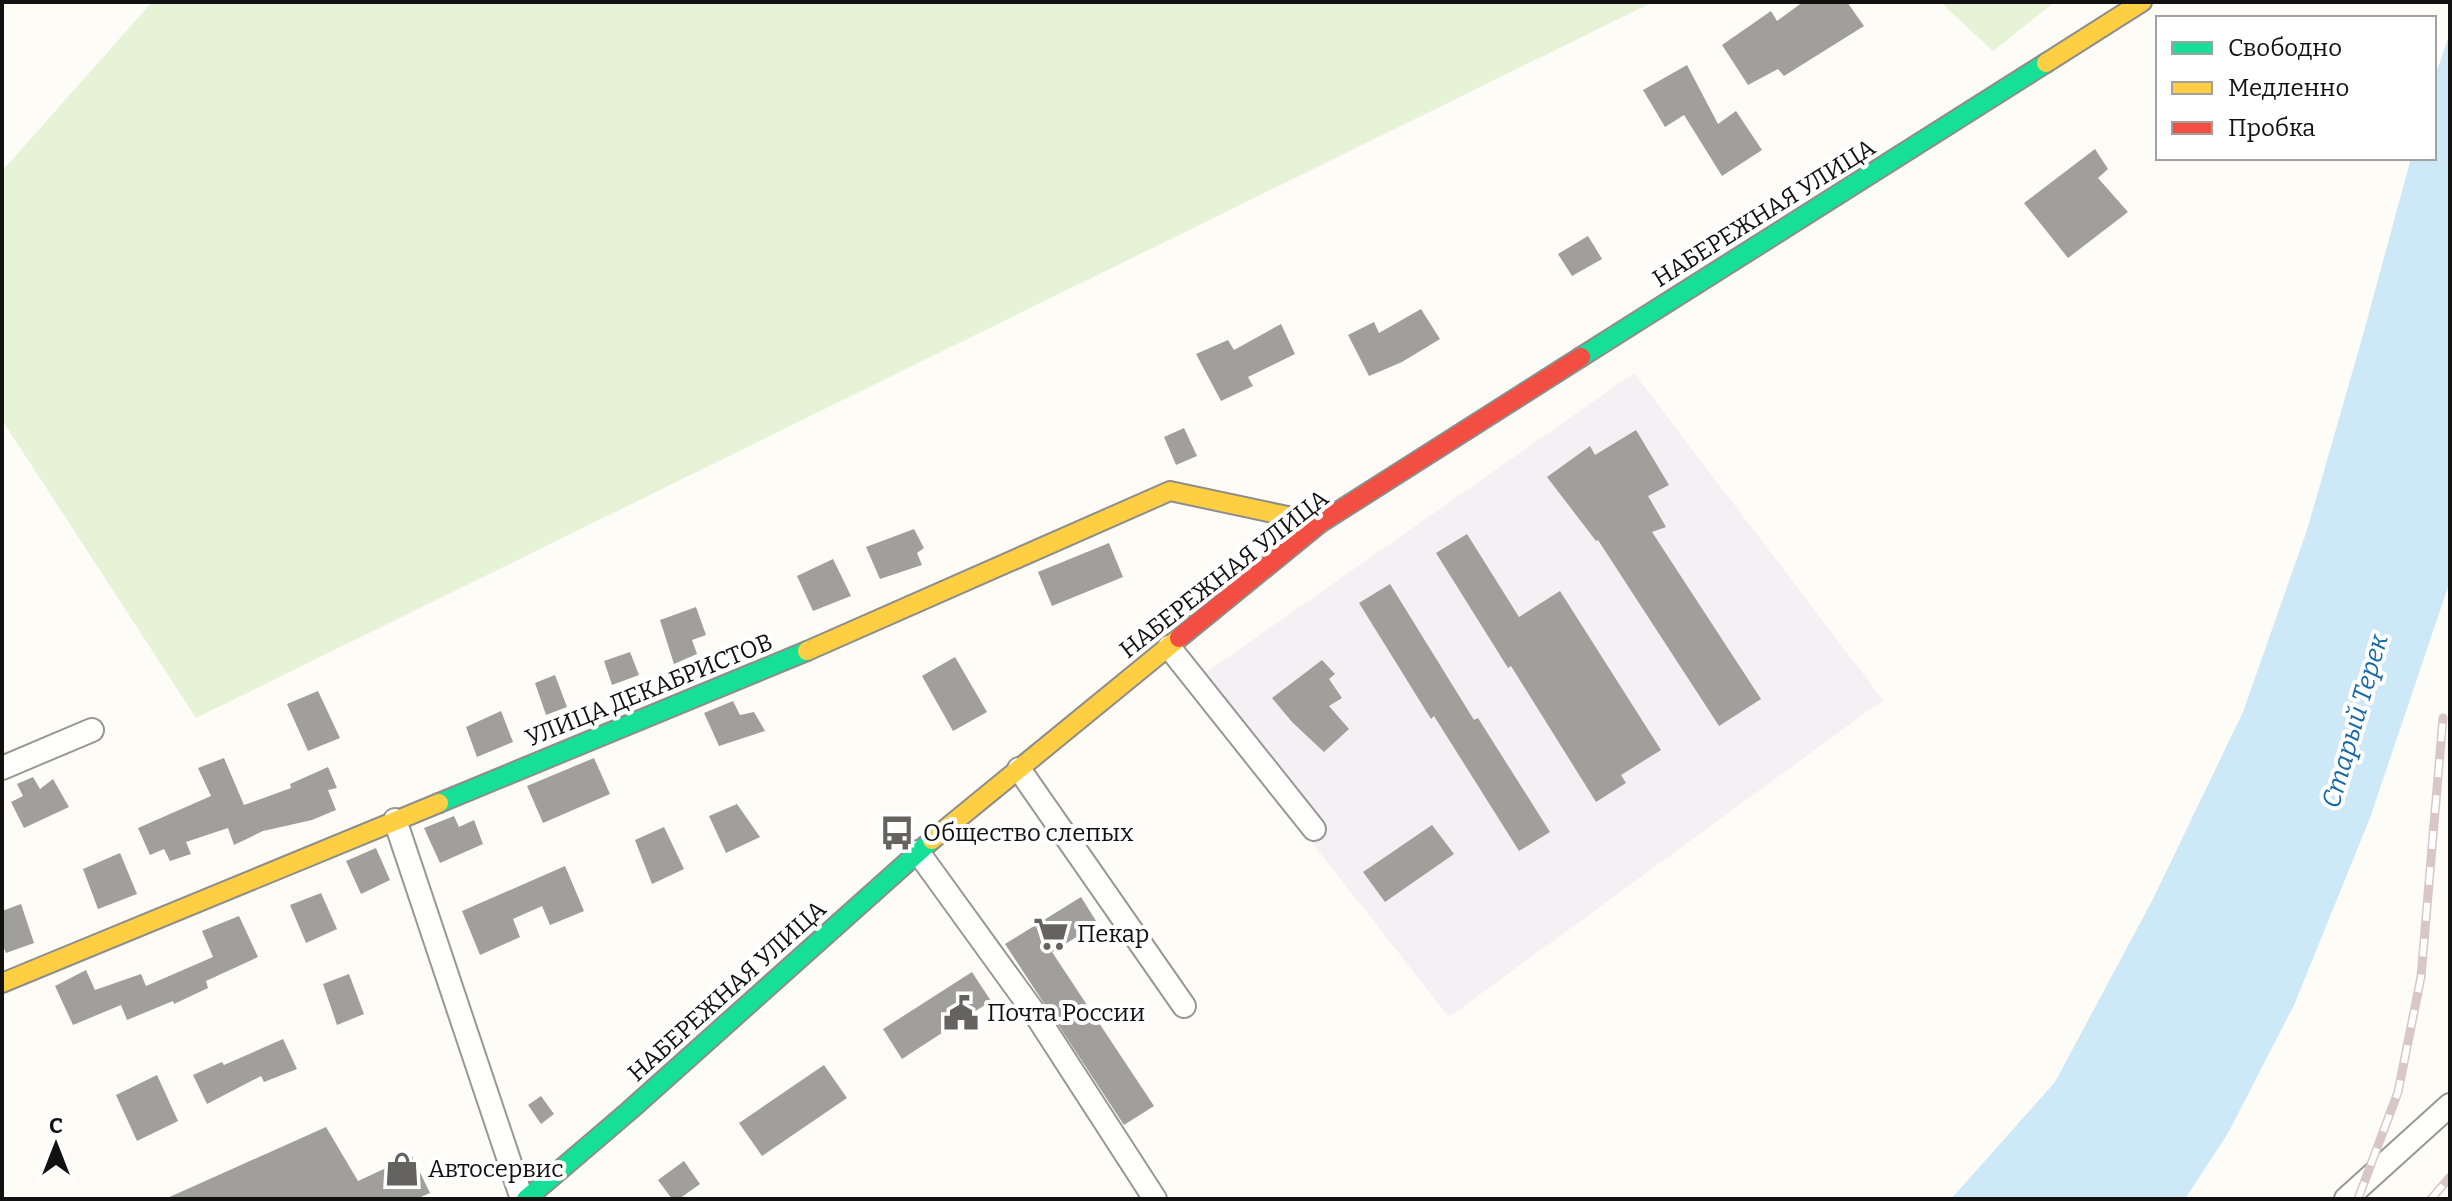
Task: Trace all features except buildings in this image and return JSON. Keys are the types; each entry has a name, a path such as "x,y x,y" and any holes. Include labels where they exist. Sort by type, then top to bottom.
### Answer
{"main road":[{"name":"НАБЕРЕЖНАЯ УЛИЦА","path":"524,1199 629,1111 918,852 1320,523 2142,2"},
{"name":"УЛИЦА ДЕКАБРИСТОВ","path":"2,983 788,659 1170,491 1320,523"}],"street":[{"path":"1169,647 1314,829"},
{"path":"2,768 92,730"},
{"path":"1019,769 1184,1006"},
{"path":"395,820 524,1199"},
{"path":"918,852 1036,1015 1155,1199"},
{"path":"2346,1199 2450,1105"}],"shaded area":[{"path":"1634,373 1883,700 1449,1017 1188,685"}],"green space":[{"path":"152,2 1653,2 196,718 2,420 2,171"},
{"path":"1940,2 2055,2 1993,51"}],"water":[{"name":"Старый Терек","path":"2450,33 2450,581 2370,818 2294,1005 2228,1133 2185,1199 1951,1199 2055,1082 2153,899 2243,712 2307,530 2410,160 2436,160 2436,73"}],"railway":[{"path":"2358,1199 2398,1092 2421,977 2443,718"},
{"path":"2431,1199 2450,1177"}],"traffic: fast":[{"path":"1581,357 2046,63"},
{"path":"439,803 807,651"},
{"path":"526,1199 932,840"}],"traffic: slow":[{"path":"2046,63 2142,2"},
{"path":"807,651 1170,491 1320,523"},
{"path":"932,840 1179,638"},
{"path":"2,983 439,803"}],"traffic: jam":[{"path":"1179,638 1320,523 1581,357"}],"place":[{"name":"Общество слепых","path":"897,833"},
{"name":"Пекар","path":"1051,934"},
{"name":"Почта России","path":"961,1013"},
{"name":"Автосервис","path":"402,1169"}]}
